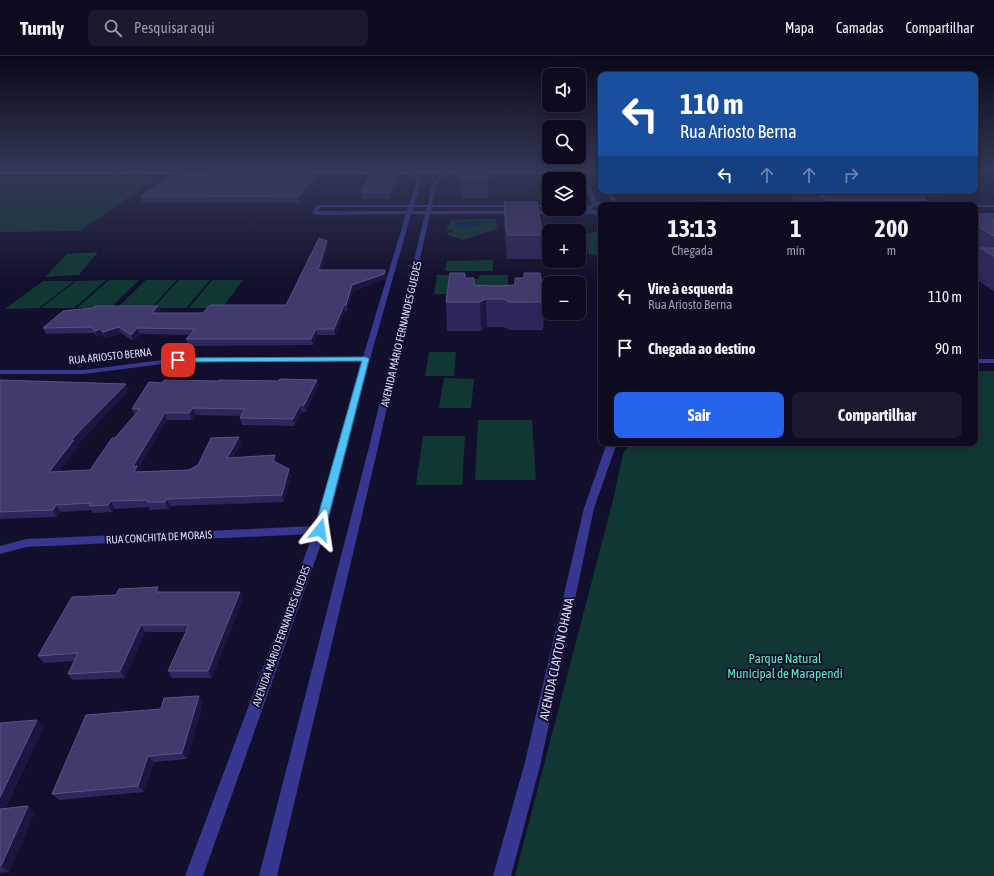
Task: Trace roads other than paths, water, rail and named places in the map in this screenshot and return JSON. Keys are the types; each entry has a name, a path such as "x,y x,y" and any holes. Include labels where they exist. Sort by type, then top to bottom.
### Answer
{"street":[{"path":"318,206 315,213 410,209"},
{"path":"326,206 592,212 598,214"},
{"path":"429,209 538,206"},
{"path":"589,207 588,210 592,212"},
{"name":"AVENIDA MÁRIO FERNANDES GUEDES","path":"194,876 320,530 366,359 410,209"},
{"name":"AVENIDA MÁRIO FERNANDES GUEDES","path":"268,876 303,728 395,363 429,209"},
{"path":"978,215 994,216"},
{"name":"RUA ARIOSTO BERNA","path":"0,372 84,372 178,360 366,359"},
{"path":"978,361 994,361"},
{"name":"AVENIDA CLAYTON OHANA","path":"502,876 533,762 588,508 611,446"},
{"name":"RUA CONCHITA DE MORAIS","path":"0,550 26,544 320,530"}],"water":[{"path":"455,221 489,221 464,228 454,225"}],"park label":[{"name":"Parque Natural Municipal de Marapendi","path":"785,666"}]}
